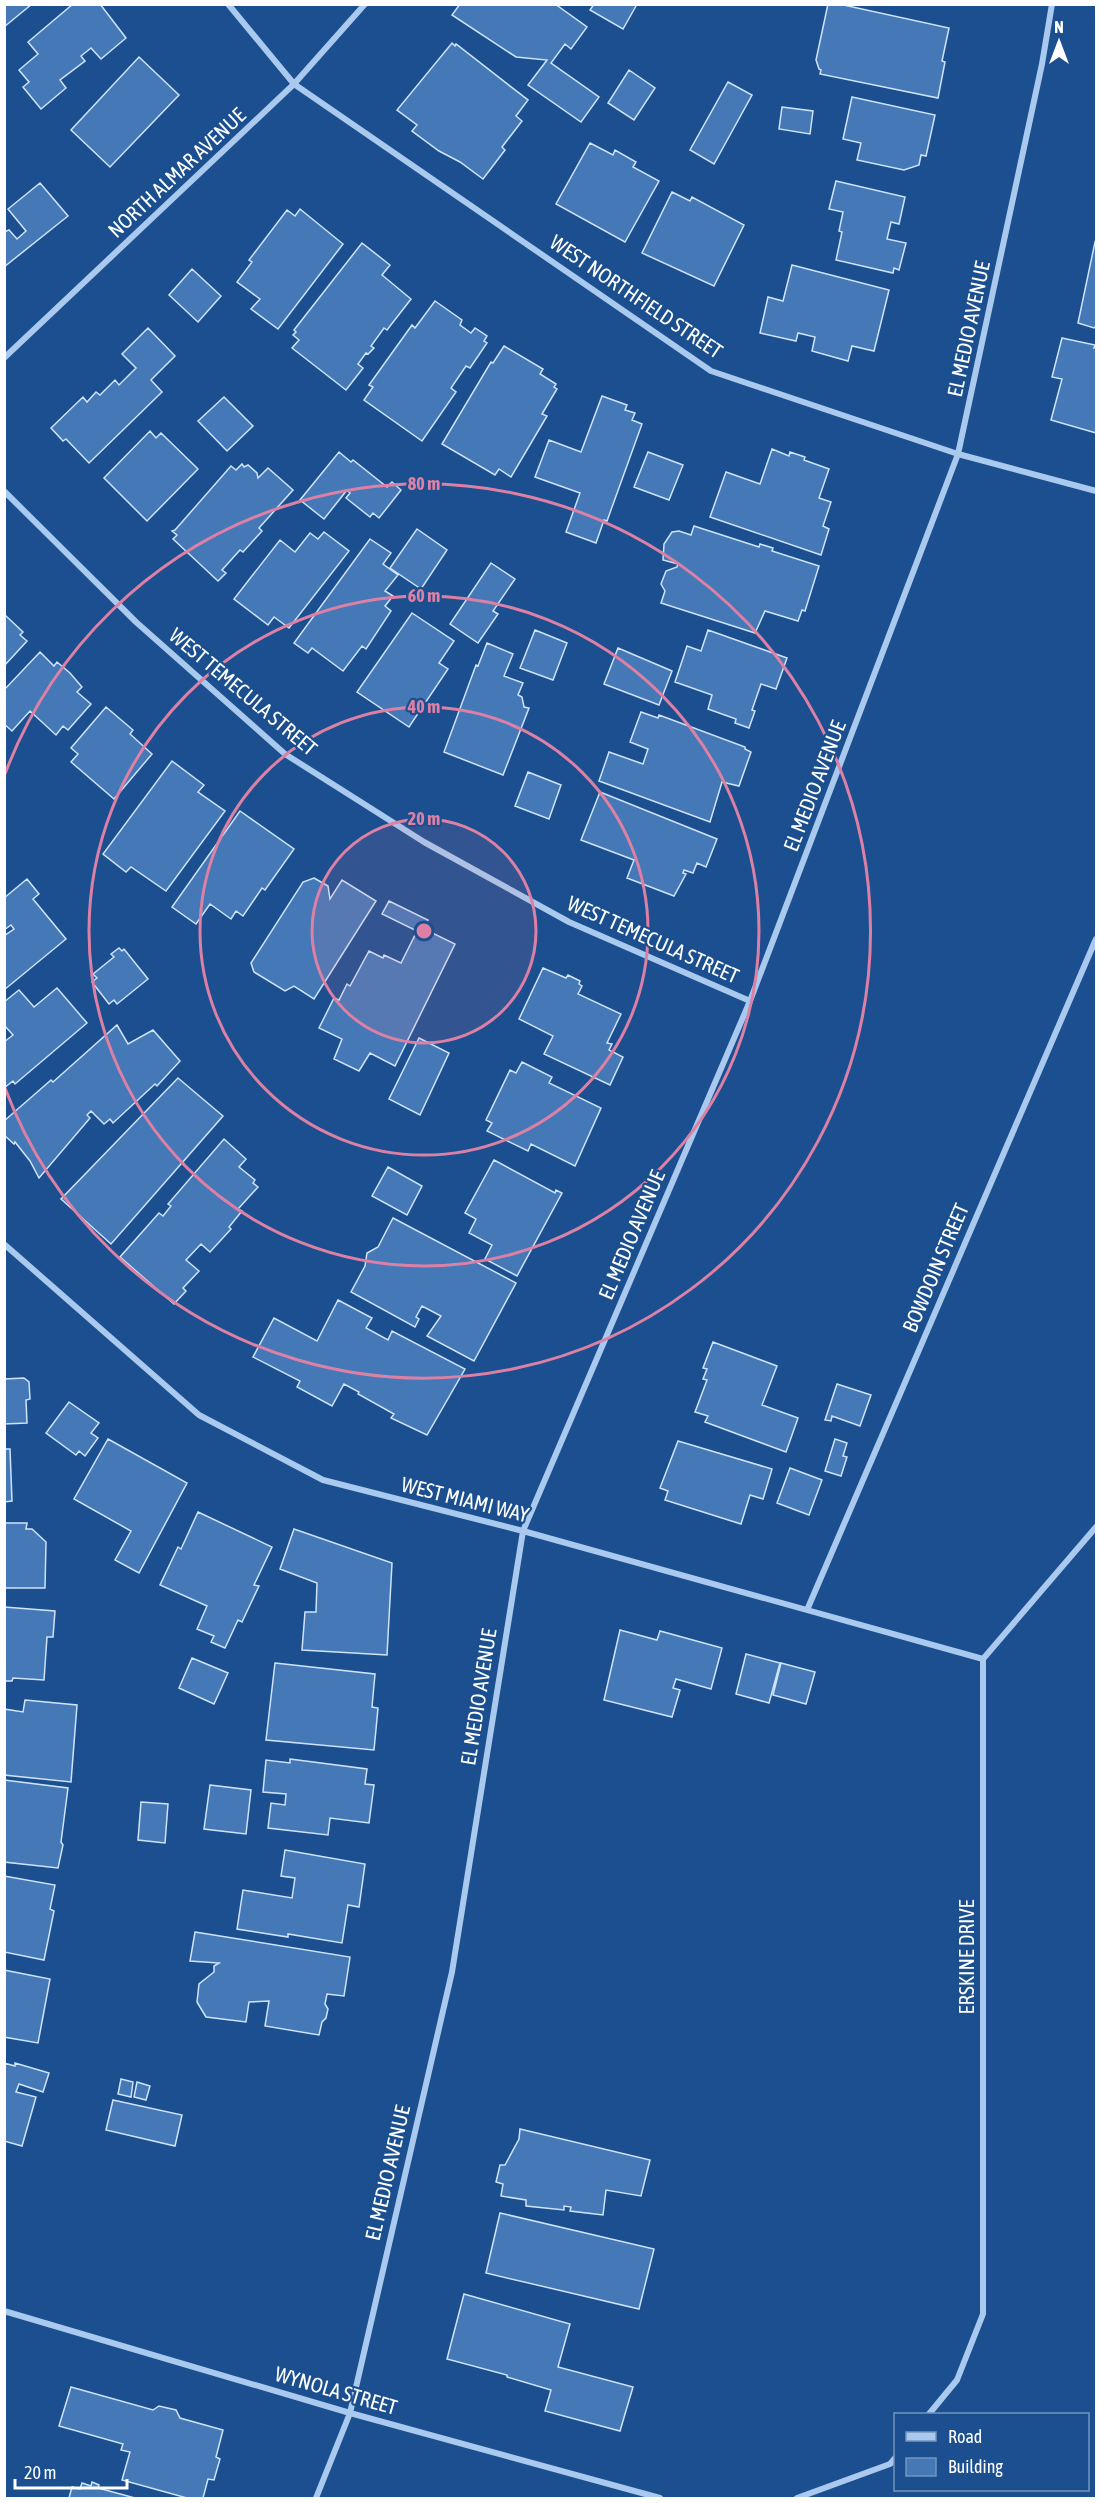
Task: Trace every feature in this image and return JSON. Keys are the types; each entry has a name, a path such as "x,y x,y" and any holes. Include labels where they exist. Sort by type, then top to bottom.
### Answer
{"street":[{"name":"WEST NORTHFIELD STREET","path":"228,4 294,84 711,370 958,454 1096,491"},
{"name":"NORTH ALMAR AVENUE","path":"4,358 294,84 365,4"},
{"name":"EL MEDIO AVENUE","path":"316,2499 350,2413 452,1972 523,1531 750,1001 958,454 1042,64 1052,4"},
{"name":"WEST TEMECULA STREET","path":"4,491 136,622 285,754 424,842 569,922 750,1001"},
{"name":"BOWDOIN STREET","path":"807,1610 1096,939"},
{"name":"WEST MIAMI WAY","path":"4,1245 199,1415 323,1480 523,1531 983,1659"},
{"path":"983,1659 1096,1527"},
{"name":"ERSKINE DRIVE","path":"931,2413 957,2380 983,2314 983,1659"},
{"name":"WYNOLA STREET","path":"4,2311 350,2413 660,2499"},
{"path":"797,2499 890,2464 894,2459"}],"building":[{"path":"4,4 32,4 4,27"},
{"path":"73,4 100,4 126,38 101,59 91,48 81,56 85,61 60,80 66,88 41,109 23,87 29,82 19,70 38,54 28,42"},
{"path":"460,4 555,4 587,27 571,49 565,44 551,63 599,97 581,122 528,85 547,60 516,57 452,15"},
{"path":"594,4 634,4 636,6 623,29 590,10"},
{"path":"828,4 839,4 949,28 938,98 820,74 821,70 816,60"},
{"path":"452,43 528,100 516,116 522,121 502,147 505,150 483,179 412,131 417,125 397,110"},
{"path":"139,57 179,95 110,167 71,130"},
{"path":"629,70 655,88 634,120 608,103"},
{"path":"728,82 752,95 714,164 690,150"},
{"path":"852,97 935,115 926,156 921,155 919,165 904,170 857,160 861,143 843,139"},
{"path":"782,107 813,111 810,134 779,129"},
{"path":"590,143 613,155 615,150 636,162 633,167 659,181 625,242 556,204"},
{"path":"836,181 905,197 899,224 891,222 887,239 906,243 899,270 894,268 893,273 836,260 842,232 839,231 843,212 829,209"},
{"path":"40,183 68,216 4,267 4,232 9,230 17,239 26,231 8,209"},
{"path":"672,192 690,201 692,197 744,225 714,286 642,253"},
{"path":"300,209 343,244 278,329 251,309 260,299 237,282 252,262 249,260 287,210 295,216"},
{"path":"1095,242 1096,326 1094,328 1078,323"},
{"path":"362,243 390,265 382,275 411,299 387,330 384,328 371,346 374,348 368,354 366,353 358,364 363,368 346,390 292,348 299,340 293,335 296,332 294,330"},
{"path":"792,265 889,290 874,351 852,346 848,361 812,351 815,337 798,333 796,341 760,333 768,297 783,301"},
{"path":"192,269 221,296 198,322 169,295"},
{"path":"435,301 462,320 460,325 471,333 475,328 487,336 484,341 487,343 470,368 466,366 451,388 456,392 422,441 364,400 373,387 369,385 412,325 415,328"},
{"path":"148,328 175,356 151,380 162,392 89,463 66,439 63,441 51,428 83,397 87,402 96,392 100,395 115,380 119,385 136,368 122,354"},
{"path":"1062,338 1095,345 1096,433 1051,420 1062,379 1052,377"},
{"path":"504,346 543,369 540,374 556,384 554,387 557,389 542,414 547,416 511,477 499,469 495,475 442,444 491,362 493,363"},
{"path":"602,396 627,405 625,410 635,413 632,420 642,424 607,521 604,520 596,543 566,532 580,493 535,477 549,440 581,452"},
{"path":"224,397 253,426 227,451 198,421"},
{"path":"150,431 156,438 161,433 198,469 147,521 104,478"},
{"path":"772,449 789,456 790,452 805,457 804,460 829,469 819,498 831,502 823,526 829,529 821,555 710,517 726,472 760,484"},
{"path":"339,452 387,487 392,482 401,490 379,518 373,513 370,517 346,498 350,493 347,490 324,519 300,500"},
{"path":"648,452 683,465 669,500 634,487"},
{"path":"242,464 244,467 248,465 257,473 258,478 268,468 293,490 259,528 262,531 222,570 226,573 218,581 173,539 177,535 172,531 231,466 236,470"},
{"path":"694,526 759,547 760,544 773,548 772,551 819,566 805,611 802,610 798,621 765,611 755,633 661,603 665,591 661,584 666,571 677,567 678,564 663,560 664,544 672,532 679,531 691,535"},
{"path":"417,529 447,550 421,589 390,568"},
{"path":"324,532 349,551 289,628 274,617 268,625 234,599 280,540 295,552 310,533 318,539"},
{"path":"370,539 391,553 383,564 398,575 385,591 393,596 385,606 391,611 366,649 362,646 343,671 312,648 308,653 294,643"},
{"path":"491,563 515,579 493,611 498,614 478,643 450,624"},
{"path":"412,613 454,641 439,663 448,669 409,727 357,692"},
{"path":"5,615 23,632 20,635 27,641 4,666"},
{"path":"535,630 567,643 553,680 520,668"},
{"path":"708,630 787,658 776,689 761,684 752,710 755,711 749,728 735,723 736,719 708,709 712,695 675,682 687,646 701,651"},
{"path":"487,643 513,654 504,676 523,683 518,695 522,697 524,707 529,708 503,775 444,752 476,665 478,666"},
{"path":"618,648 672,671 659,705 604,684"},
{"path":"40,652 54,666 57,662 70,673 82,687 77,692 91,704 68,730 63,726 56,735 30,711 12,731 4,724 4,690"},
{"path":"106,707 133,730 130,734 152,754 114,799 71,762 78,754 71,748"},
{"path":"641,712 658,718 659,715 745,747 751,752 739,786 722,782 710,822 599,781 609,752 643,764 648,749 630,742"},
{"path":"172,761 204,785 198,792 225,811 166,891 131,867 126,872 103,854"},
{"path":"528,772 561,785 549,819 515,806"},
{"path":"600,792 717,839 706,867 697,863 693,873 684,870 683,873 686,874 674,896 627,878 634,860 581,840"},
{"path":"240,811 294,849 265,890 262,888 243,916 236,911 231,919 210,904 196,924 172,907"},
{"path":"314,878 328,886 330,899 342,880 376,901 314,999 294,986 285,991 254,972 251,963 303,882"},
{"path":"27,879 39,894 33,899 66,939 4,990 4,936 14,929 11,925 4,930 4,898"},
{"path":"389,901 428,920 424,929 455,944 395,1066 370,1053 359,1071 334,1059 342,1039 319,1028 334,998 339,1000 347,984 350,986 369,951 401,963 417,931 382,914"},
{"path":"119,948 122,951 124,949 148,979 117,1004 114,1000 109,1004 92,982 97,978 93,974 114,957 111,954"},
{"path":"543,968 566,978 568,975 580,981 579,984 582,986 578,994 621,1014 607,1043 612,1044 609,1050 623,1057 610,1085 544,1054 553,1036 519,1019"},
{"path":"57,988 87,1023 15,1084 13,1081 4,1088 4,1042 13,1035 4,1025 4,1002 19,990 34,1007"},
{"path":"117,1025 128,1044 153,1030 180,1061 157,1086 155,1084 113,1123 110,1119 104,1124 91,1111 87,1115 90,1118 39,1178 30,1161 15,1142 14,1144 4,1135 4,1121 51,1080 53,1082"},
{"path":"419,1038 449,1053 420,1115 389,1099"},
{"path":"522,1062 552,1077 549,1083 601,1108 575,1166 531,1144 528,1151 487,1131 492,1123 486,1120 510,1070 516,1073"},
{"path":"178,1078 223,1116 111,1244 61,1199"},
{"path":"224,1139 246,1159 239,1167 255,1180 253,1183 258,1187 238,1209 242,1211 229,1227 231,1229 210,1252 201,1244 186,1260 199,1271 183,1288 186,1291 174,1304 120,1257 159,1213 163,1216 171,1206 168,1204"},
{"path":"494,1160 555,1193 556,1190 562,1193 517,1276 485,1259 492,1245 469,1233 476,1219 465,1213"},
{"path":"388,1167 422,1186 407,1215 372,1196"},
{"path":"393,1218 516,1283 474,1361 427,1336 441,1316 422,1306 416,1317 419,1319 415,1327 351,1292 365,1266 367,1253 378,1247"},
{"path":"338,1300 372,1318 366,1328 388,1340 392,1331 465,1369 427,1435 391,1418 394,1414 344,1384 332,1406 297,1387 300,1381 253,1357 274,1318 317,1341"},
{"path":"713,1342 777,1366 762,1405 798,1418 786,1452 705,1422 708,1416 695,1412 707,1380 703,1379 707,1369 703,1368"},
{"path":"24,1378 29,1382 30,1399 26,1400 27,1423 4,1424 4,1379"},
{"path":"837,1384 871,1395 860,1426 832,1416 831,1421 825,1420"},
{"path":"69,1402 99,1423 91,1433 98,1438 85,1456 79,1451 76,1455 46,1433"},
{"path":"108,1439 187,1483 139,1573 115,1560 131,1531 74,1499"},
{"path":"835,1439 847,1443 843,1456 847,1457 841,1476 825,1471"},
{"path":"678,1441 772,1469 763,1499 750,1495 741,1524 665,1500 668,1491 660,1488"},
{"path":"4,1449 10,1449 12,1501 4,1502"},
{"path":"790,1468 822,1480 809,1515 777,1503"},
{"path":"198,1512 272,1547 254,1585 259,1586 242,1622 238,1620 225,1648 211,1642 214,1636 197,1629 207,1606 160,1585 178,1547 181,1549"},
{"path":"4,1523 27,1523 26,1529 32,1529 46,1542 45,1588 4,1588"},
{"path":"294,1529 392,1563 387,1655 302,1650 305,1612 316,1612 317,1583 280,1569"},
{"path":"4,1607 55,1611 53,1637 47,1637 44,1680 13,1678 12,1681 4,1681"},
{"path":"620,1630 657,1640 660,1631 722,1648 711,1689 676,1679 673,1688 680,1690 672,1717 604,1700"},
{"path":"746,1654 780,1663 769,1703 736,1694"},
{"path":"192,1658 228,1673 214,1704 179,1688"},
{"path":"275,1663 375,1674 372,1707 378,1708 374,1750 266,1740"},
{"path":"781,1663 815,1672 806,1704 773,1695"},
{"path":"25,1700 77,1705 71,1782 4,1775 4,1709 23,1712"},
{"path":"290,1759 367,1769 365,1784 374,1785 369,1823 330,1818 328,1835 268,1828 271,1803 285,1805 286,1794 263,1792 266,1760 290,1763"},
{"path":"4,1780 68,1788 61,1842 63,1845 58,1868 4,1862"},
{"path":"210,1785 251,1790 246,1834 204,1829"},
{"path":"141,1802 168,1804 165,1843 138,1840"},
{"path":"285,1850 365,1864 359,1907 348,1905 342,1943 237,1929 243,1890 292,1898 295,1878 281,1876"},
{"path":"4,1876 55,1885 50,1909 54,1911 44,1960 4,1952"},
{"path":"195,1932 350,1957 344,1996 327,1994 325,2004 328,2009 319,2035 265,2026 269,2001 249,2002 246,2022 206,2017 197,2002 199,1984 214,1972 214,1966 219,1963 190,1961"},
{"path":"4,1970 50,1979 38,2043 4,2037"},
{"path":"4,2063 15,2066 15,2063 49,2073 43,2092 19,2084 16,2092 36,2097 22,2146 4,2141"},
{"path":"121,2079 133,2082 131,2097 118,2094"},
{"path":"137,2082 150,2086 146,2100 134,2097"},
{"path":"113,2100 182,2115 175,2146 106,2130"},
{"path":"520,2129 650,2160 641,2196 606,2190 603,2215 570,2211 571,2207 564,2206 564,2210 526,2206 526,2200 501,2196 503,2184 496,2182 500,2165 505,2165 519,2139"},
{"path":"500,2213 654,2249 639,2309 486,2273"},
{"path":"464,2294 570,2324 558,2367 633,2387 620,2431 545,2411 551,2390 507,2377 507,2375 447,2359"},
{"path":"71,2387 153,2410 159,2406 176,2410 180,2418 223,2430 216,2457 220,2459 214,2480 208,2479 203,2498 187,2498 122,2480 130,2452 121,2450 123,2444 59,2426"},
{"path":"92,2482 99,2485 98,2488 135,2498 69,2498 72,2487 80,2489 82,2483 91,2486"}]}
